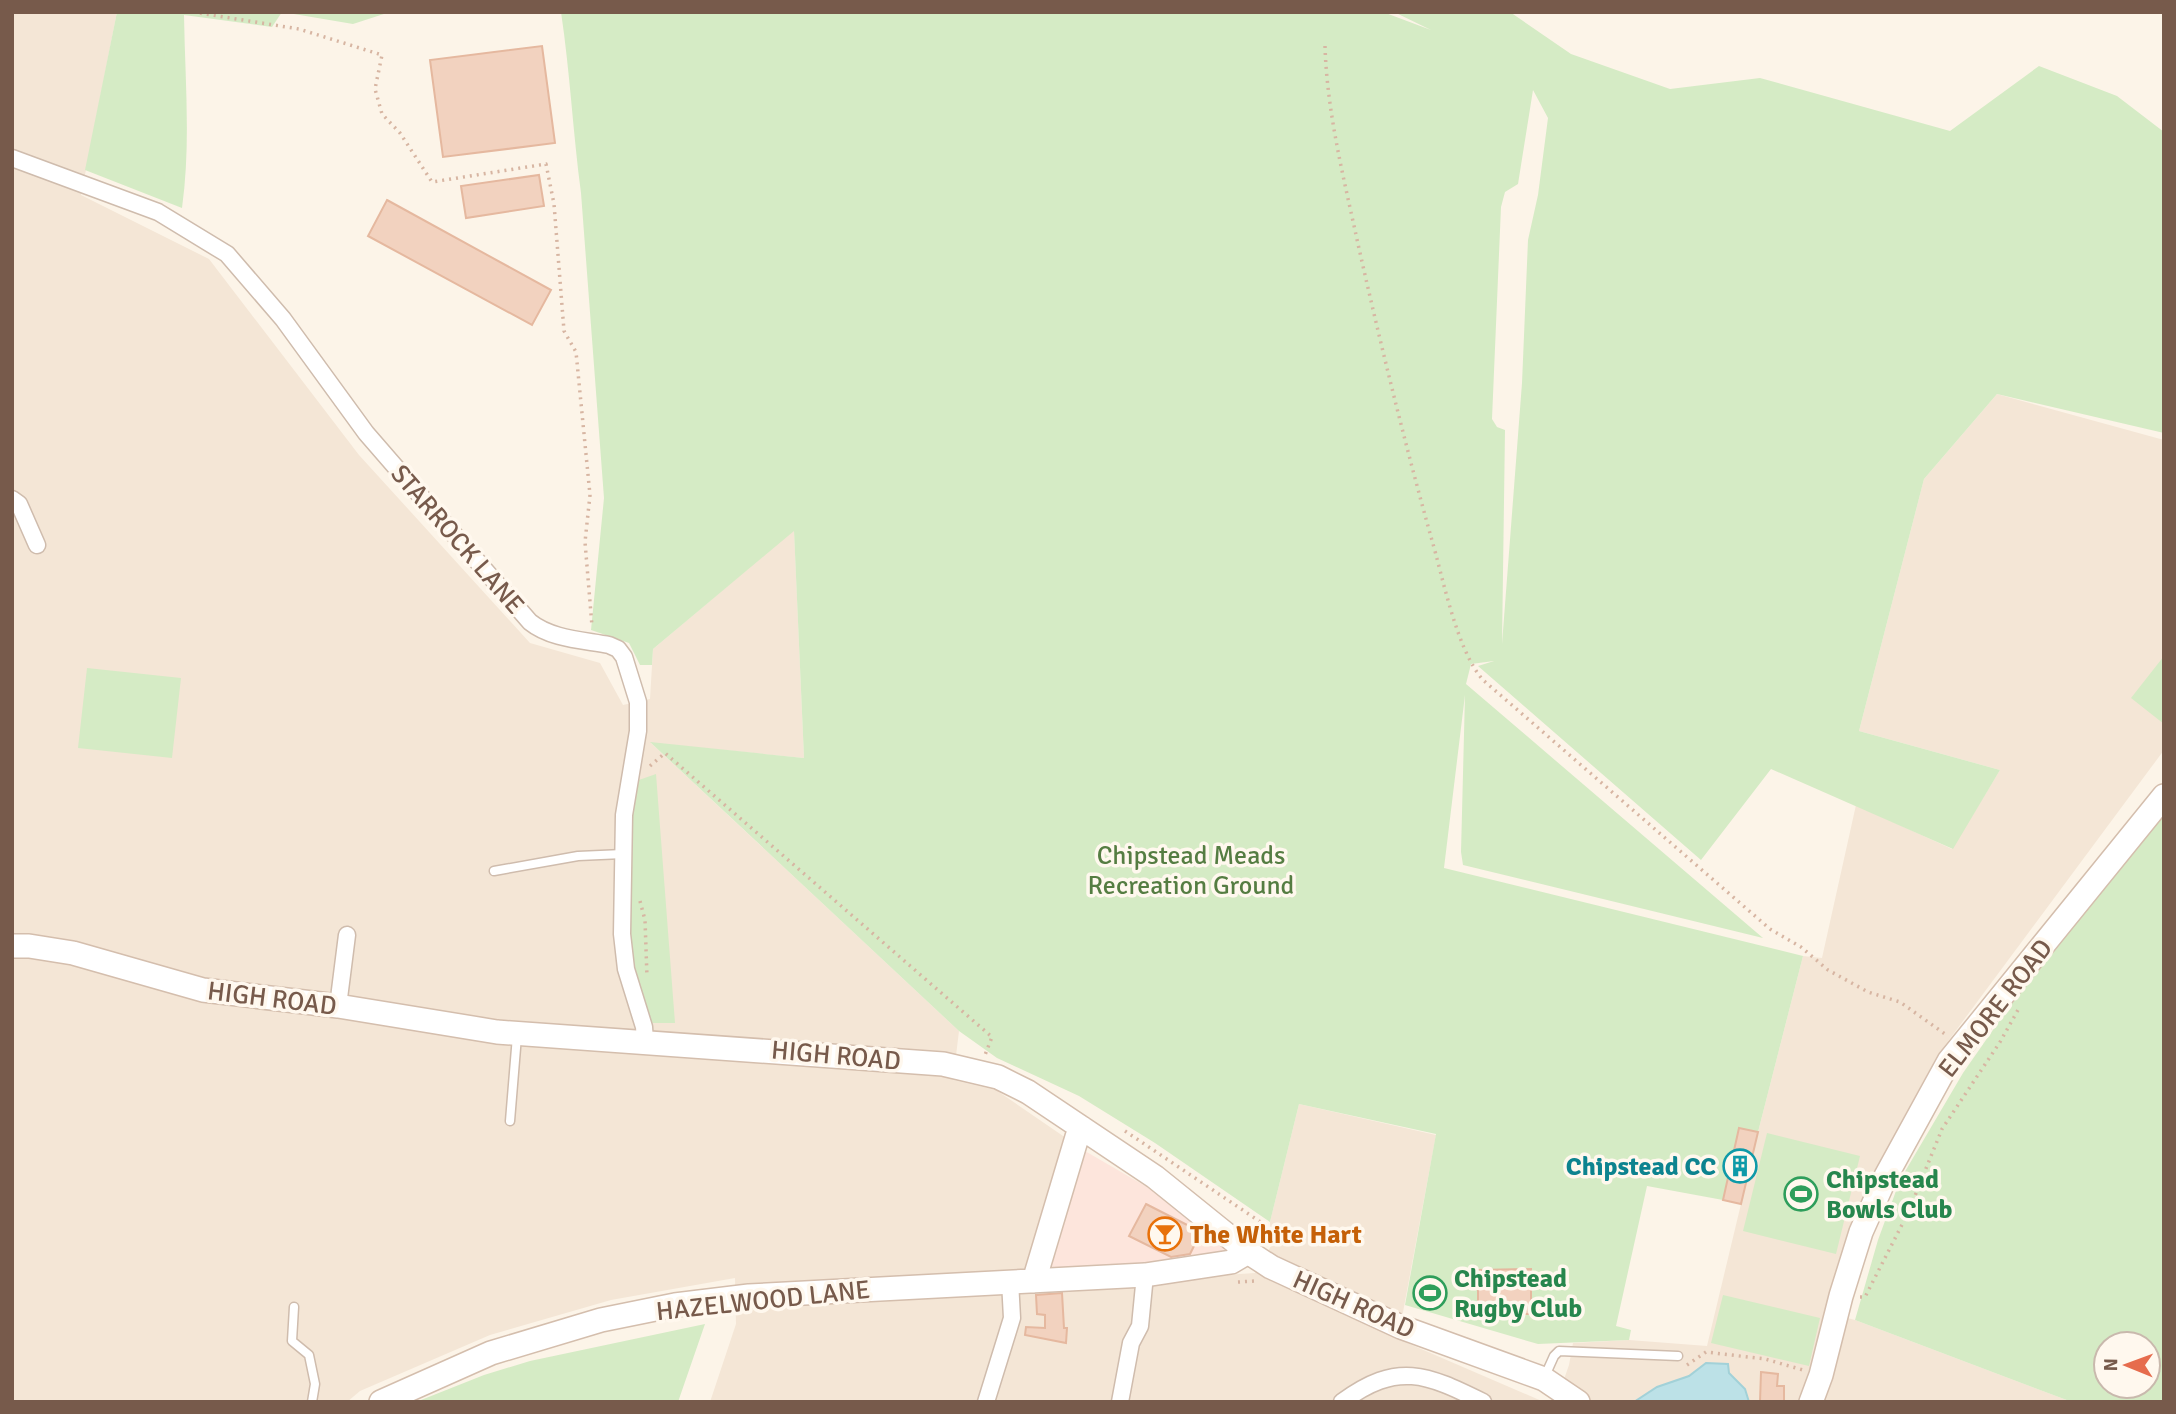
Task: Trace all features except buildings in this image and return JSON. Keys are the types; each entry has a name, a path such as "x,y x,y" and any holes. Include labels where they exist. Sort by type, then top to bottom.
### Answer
{"street":[{"name":"STARROCK LANE","path":"12,158 158,212 227,254 283,319 366,433 530,622 551,634 618,649 624,657 638,702 638,731 624,815 622,934 626,969 644,1027 645,1041"},
{"path":"12,499 19,504 37,545"},
{"name":"ELMORE ROAD","path":"1811,1402 1821,1376 1841,1296 1861,1233 1886,1176 1949,1061 2164,796"},
{"path":"338,1006 347,935"},
{"name":"HIGH ROAD","path":"12,946 73,953 203,990 338,1006 517,1033 943,1064 971,1069 998,1077 1028,1093 1154,1177 1296,1279 1401,1327 1544,1379 1578,1402"},
{"path":"1034,1281 1082,1128"},
{"name":"HAZELWOOD LANE","path":"381,1402 491,1353 601,1320 675,1306 749,1296 1145,1275 1231,1262 1255,1248"},
{"path":"1120,1402 1131,1343 1140,1326 1145,1275"},
{"path":"990,1398 1012,1318 1010,1281"},
{"path":"1342,1402 1364,1386 1415,1375 1442,1381 1483,1402"}],"lane":[{"path":"494,871 578,856 623,854"},
{"path":"510,1121 517,1033"},
{"path":"294,1307 292,1341 309,1355 315,1384 312,1402"},
{"path":"1544,1379 1559,1351 1678,1356"}],"path":[{"path":"193,12 299,29 382,55 375,89 382,114 400,133 432,182 546,164 554,204 564,331 576,352 589,482 584,542 593,642"},
{"path":"1325,46 1330,106 1377,328 1404,439 1454,619 1471,664 1483,680 1770,929 1801,947 1828,970 1868,992 1900,1002 1912,1009 1961,1046"},
{"path":"631,771 642,772 665,753 992,1037 984,1057 976,1058"},
{"path":"639,894 645,920 647,987"},
{"path":"1841,1296 1866,1297 1908,1213 1942,1129 2000,1042 2019,1008"},
{"path":"1120,1128 1265,1225 1255,1248"},
{"path":"1678,1367 1688,1365 1706,1352 1765,1359 1821,1376"}],"shaded area":[{"path":"12,12 117,12 81,195 209,259 359,455 530,643 600,663 623,705 650,699 653,649 794,530 804,758 651,743 959,1031 953,1080 996,1090 1085,1151 1044,1275 1044,1287 1255,1273 1271,1246 1270,1222 1299,1104 1436,1135 1398,1339 1544,1402 710,1402 736,1324 735,1278 611,1300 490,1335 360,1391 347,1402 12,1402"},
{"path":"1997,394 2164,440 2164,750 1937,1056 1877,1167 1840,1257 1824,1312 1855,1320 2072,1402 1556,1402 1569,1365 1573,1343 1629,1340 1707,1346 1741,1204 1723,1200 1739,1128 1758,1132 1803,956 1822,958 1856,805 1952,849 2000,770 1859,731 1924,479"},
{"path":"1085,1151 1152,1190 1231,1251 1185,1264 1044,1275"}],"green space":[{"path":"117,12 282,12 272,27 184,15 187,136 182,208 85,170"},
{"path":"282,12 390,12 353,24"},
{"name":"Chipstead Meads Recreation Ground","path":"561,12 1383,12 1431,30 1394,12 1510,12 1571,54 1670,89 1760,78 1950,131 2039,66 2117,96 2164,132 2164,433 1997,394 1924,479 1859,731 2000,770 1953,849 1771,769 1701,860 1478,666 1494,661 1471,664 1466,684 1763,938 1463,865 1461,852 1465,695 1444,868 1803,956 1758,1132 1739,1128 1723,1200 1647,1186 1616,1326 1631,1330 1629,1340 1538,1344 1405,1305 1436,1134 1299,1104 1270,1222 1155,1143 1079,1096 997,1058 959,1031 650,742 804,758 794,531 653,649 652,665 640,665 629,643 591,630 604,498 581,193","holes":["1533,90 1548,118 1538,195 1528,240 1522,383 1502,644 1505,430 1497,427 1492,419 1501,207 1505,192 1518,184"]},
{"path":"2164,656 2164,724 2131,698"},
{"path":"87,668 181,678 172,758 78,748"},
{"path":"656,774 675,1023 653,1023 646,1018 638,1000 628,933 629,812 636,781"},
{"path":"2164,813 2164,1402 2072,1402 1855,1320 1878,1240 1900,1180 1963,1073 2059,935"},
{"name":"Chipstead Bowls Club","path":"1767,1133 1860,1156 1836,1254 1743,1231"},
{"path":"1723,1295 1820,1318 1809,1366 1711,1343"},
{"path":"705,1324 678,1402 416,1402 484,1375 530,1361"}],"water":[{"path":"1706,1363 1728,1364 1729,1373 1745,1389 1749,1402 1634,1402 1657,1387 1689,1376"}],"place":[{"name":"Chipstead CC","path":"1740,1166"},
{"name":"Chipstead Bowls Club","path":"1801,1194"},
{"name":"The White Hart","path":"1165,1234"},
{"name":"Chipstead Rugby Club","path":"1430,1293"}]}
